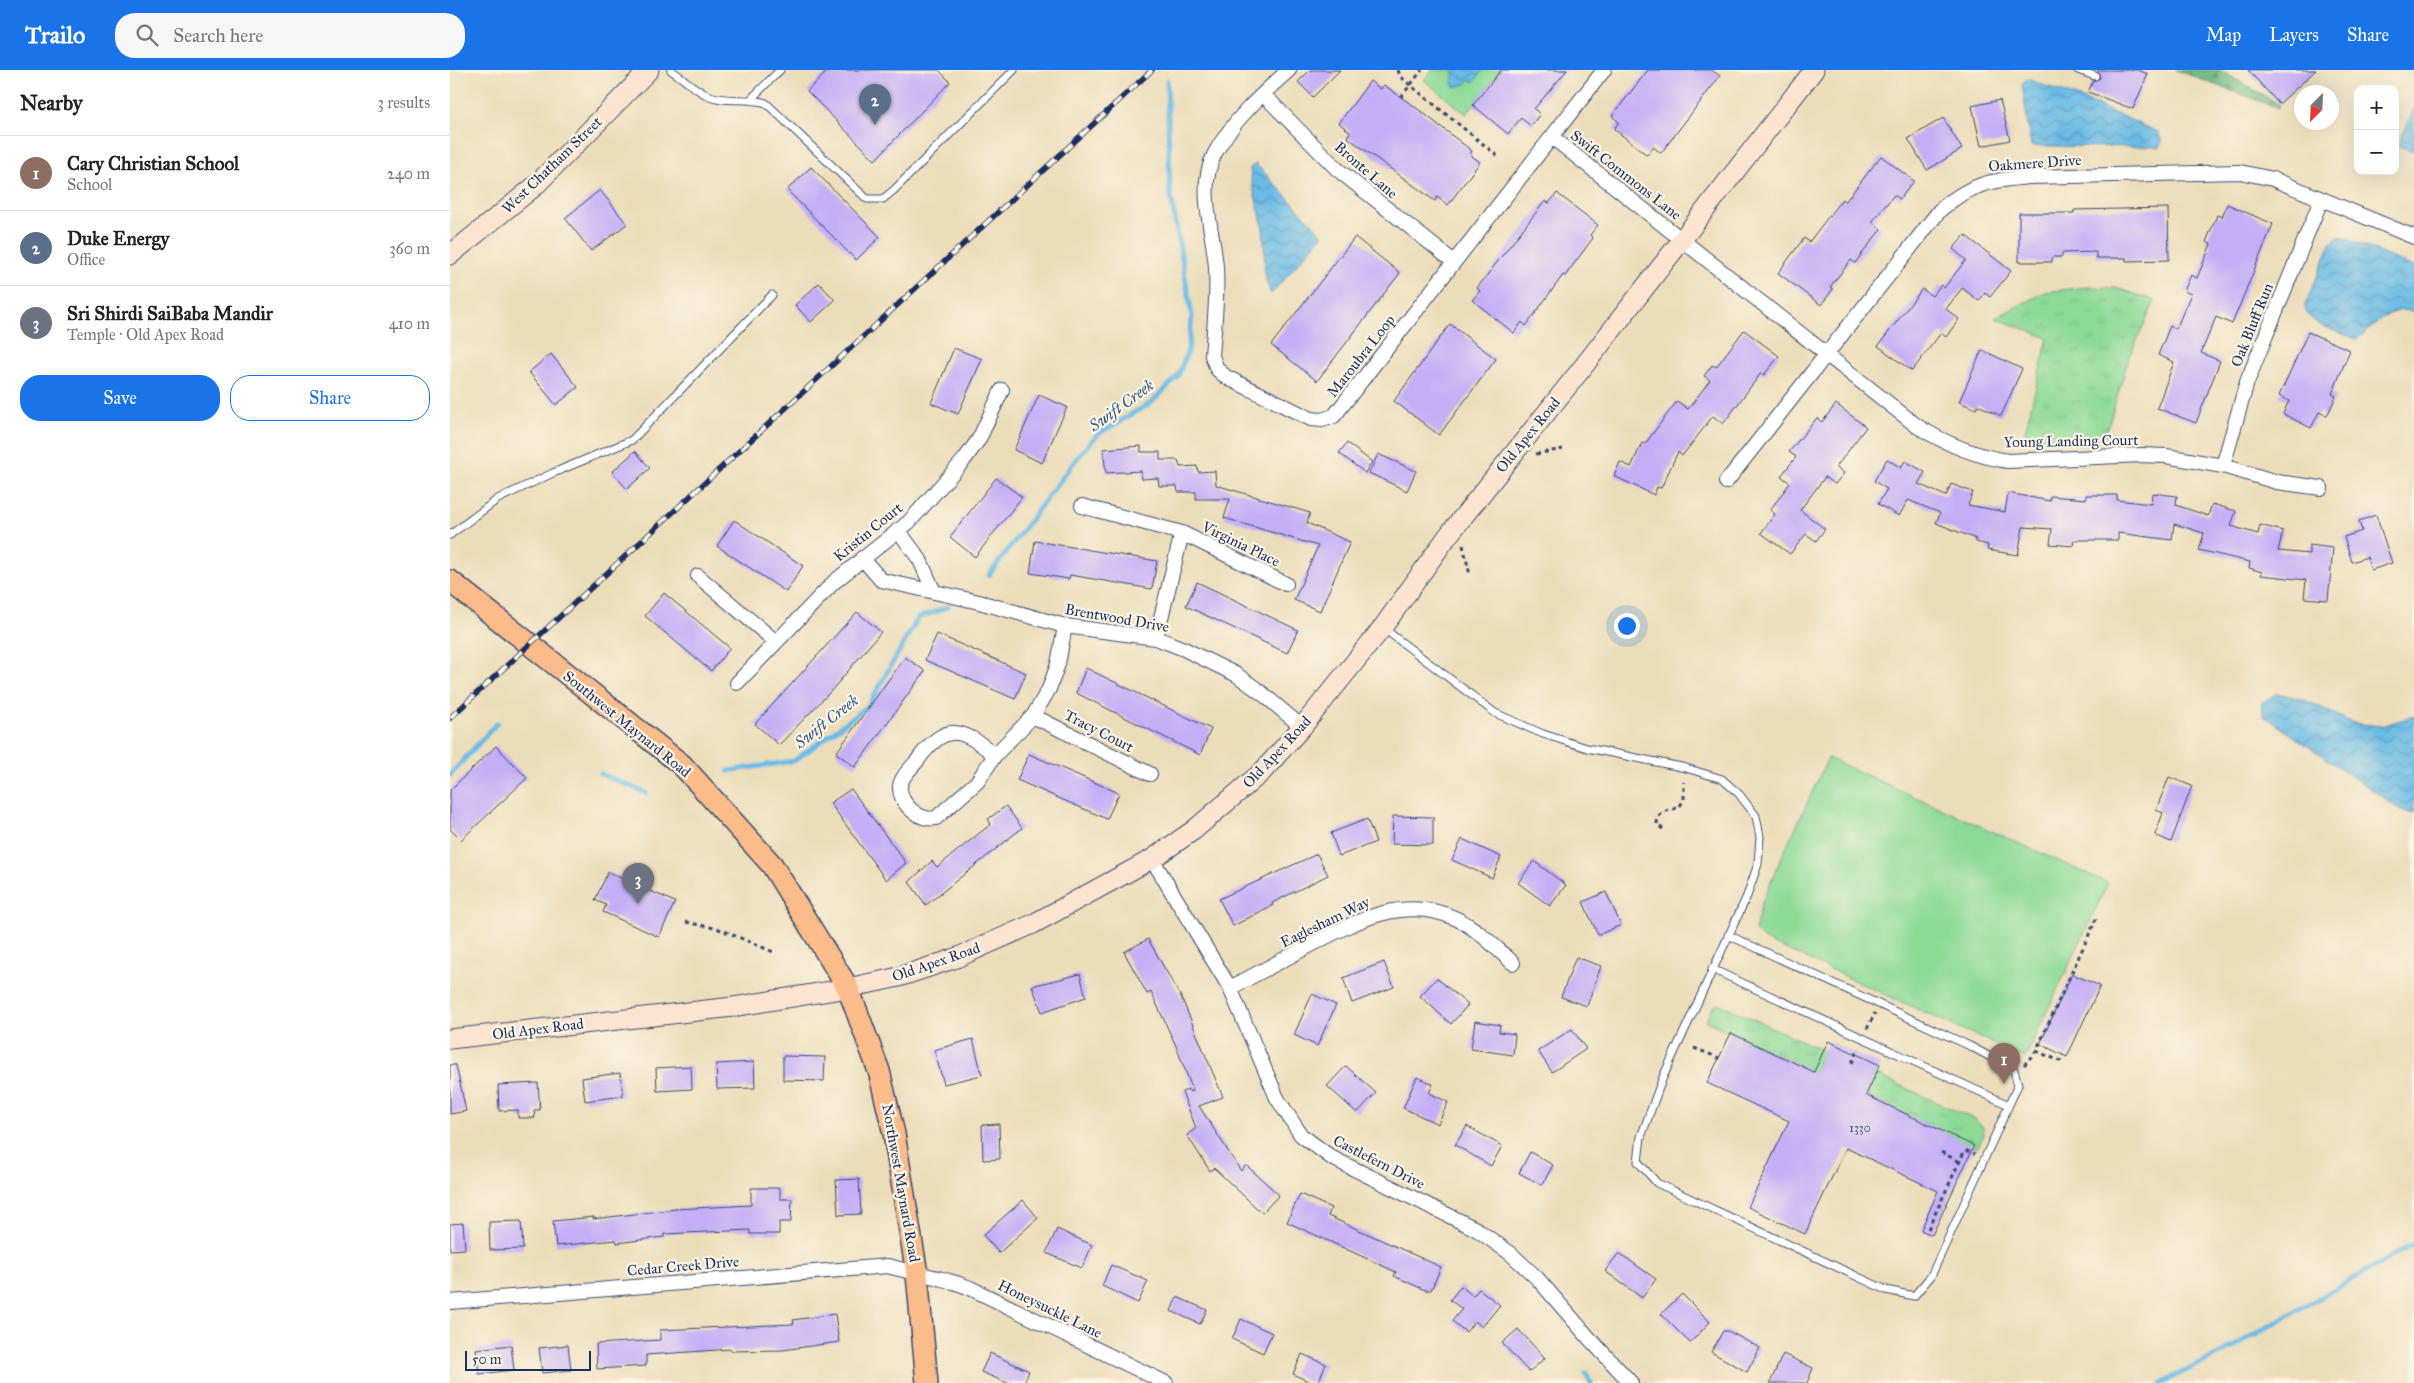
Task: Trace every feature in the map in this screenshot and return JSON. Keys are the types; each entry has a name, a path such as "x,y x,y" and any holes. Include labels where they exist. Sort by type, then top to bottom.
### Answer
{"main road":[{"name":"West Chatham Street","path":"450,255 535,186 649,70"},
{"name":"Old Apex Road","path":"450,1039 733,1007 848,988 899,977 956,958 1033,924 1152,859 1194,830 1262,772 1302,727 1383,627 1447,537 1583,367 1814,70"},
{"name":"Southwest Maynard Road","path":"450,581 682,765 772,865 848,988"},
{"name":"Northwest Maynard Road","path":"848,988 879,1071 894,1134 917,1274 927,1383"}],"street":[{"name":"Maroubra Loop","path":"1289,70 1263,94 1225,137 1213,157 1208,177 1208,202 1216,269 1212,356 1218,369 1226,377 1311,419 1322,420 1334,416 1604,70"},
{"name":"Bronte Lane","path":"1263,94 1337,169 1454,262"},
{"name":"Swift Commons Lane","path":"1552,137 1681,239"},
{"name":"Oakmere Drive","path":"1726,482 1825,353 1940,210 1963,191 1978,184 1997,179 2029,177 2240,172 2273,179 2414,237"},
{"name":"Oak Bluff Run","path":"2223,466 2247,382 2321,200"},
{"name":"Young Landing Court","path":"1681,239 1917,426 1951,446 2008,461 2158,456 2223,466 2277,482 2321,488"},
{"name":"Kristin Court","path":"737,683 834,582 909,522 964,460 979,439 1002,390"},
{"name":"Virginia Place","path":"1082,506 1182,533 1286,584"},
{"path":"898,530 920,560 934,592"},
{"name":"Virginia Place","path":"1156,638 1182,533"},
{"name":"Brentwood Drive","path":"862,558 881,580 1065,626 1156,638 1212,661 1263,694 1302,727"},
{"path":"698,576 776,642"},
{"path":"995,755 969,735 947,733 934,741 903,779 900,787 902,796 920,818 928,820 936,818 977,782 995,755 1034,716 1049,689 1058,664 1065,626"},
{"name":"Tracy Court","path":"1034,716 1150,774"},
{"name":"Castlefern Drive","path":"1152,859 1230,988 1277,1098 1301,1134 1332,1158 1476,1229 1510,1253 1537,1278 1631,1383"},
{"name":"Eaglesham Way","path":"1230,988 1363,918 1401,909 1420,909 1457,919 1479,934 1513,963"},
{"name":"Cedar Creek Drive","path":"450,1302 859,1267 888,1266 917,1274"},
{"name":"Honeysuckle Lane","path":"917,1274 949,1280 970,1288 1166,1383"}],"lane":[{"path":"671,70 708,96 737,99 752,98 766,103 867,198 882,199 894,190 1014,70"},
{"path":"752,98 780,70"},
{"path":"2078,70 2095,76"},
{"path":"450,535 498,499 553,473 632,440 772,295"},
{"path":"1383,627 1495,713 1543,734 1587,748 1686,768 1722,779 1739,794 1756,816 1760,837 1758,864 1747,896 1728,935 1712,969 1663,1077 1641,1137 1638,1162 1657,1183 1886,1290 1914,1296 1931,1276 2018,1085 2014,1070 1970,1046 1728,935"},
{"path":"1712,969 2009,1105"}],"path":[{"path":"1398,70 1400,76 1410,85 1499,157"},
{"path":"1401,97 1422,70"},
{"path":"1532,455 1563,449"},
{"path":"1463,543 1470,575"},
{"path":"1663,829 1657,825 1657,820 1664,811 1680,806 1684,799 1684,782"},
{"path":"2024,1066 2036,1052 2097,917"},
{"path":"686,922 719,928 776,953"},
{"path":"1866,1030 1875,1013"},
{"path":"1694,1048 1719,1058"},
{"path":"1852,1063 1858,1048"},
{"path":"2036,1052 2060,1061 2063,1055"},
{"path":"1928,1229 1965,1150 1975,1154"},
{"path":"1941,1152 1960,1162"},
{"path":"1944,1196 1953,1200"}],"green space":[{"path":"1432,70 1501,70 1466,114 1424,80"},
{"path":"2175,70 2220,70 2279,104 2278,108"},
{"path":"2087,287 2117,288 2155,301 2129,357 2105,437 2023,439 2048,338 1995,318 2045,292"},
{"path":"1828,758 2108,883 2025,1058 1763,939 1755,931 1761,905 1777,867"},
{"path":"1718,1003 1824,1051 1814,1072 1706,1021 1712,1008"},
{"path":"1875,1074 1976,1120 1983,1127 1984,1135 1977,1148 1866,1095"}],"water":[{"path":"1455,70 1483,70 1474,82 1470,80 1466,84 1455,87 1452,81"},
{"path":"2027,79 2085,100 2158,132 2162,142 2159,147 2031,146 2022,85"},
{"path":"2414,108 2414,151 2399,146"},
{"path":"1256,164 1323,235 1271,294 1265,270 1263,229 1250,168"},
{"path":"2337,237 2343,237 2414,267 2414,311 2404,310 2389,314 2356,339 2324,326 2310,317 2305,305 2331,243"},
{"path":"2277,693 2305,700 2353,723 2381,726 2414,716 2414,814 2401,810 2264,716 2261,703"}],"building":[{"path":"829,70 939,70 950,82 875,160 807,91"},
{"path":"1310,70 1340,70 1313,97 1298,82"},
{"path":"1501,70 1567,70 1534,109 1540,114 1531,126 1521,118 1508,134 1473,105"},
{"path":"1648,70 1712,70 1720,76 1661,153 1653,147 1647,155 1614,129 1619,122 1612,116"},
{"path":"2098,70 2138,70 2148,74 2133,109 2088,92 2093,81 2100,78"},
{"path":"2248,70 2316,70 2300,85 2294,85 2294,90 2279,104"},
{"path":"1370,81 1381,89 1384,85 1422,112 1472,151 1470,155 1480,162 1448,205 1437,197 1435,201 1347,137 1350,132 1339,123"},
{"path":"2000,100 2010,140 1981,146 1972,106"},
{"path":"1943,118 1962,149 1927,170 1908,139"},
{"path":"1881,156 1914,181 1900,199 1894,195 1872,222 1881,229 1855,263 1851,260 1830,287 1833,289 1821,305 1778,273 1804,238 1809,242 1842,199 1845,202"},
{"path":"811,167 880,237 856,260 787,190"},
{"path":"600,190 627,224 591,251 565,218"},
{"path":"1557,193 1598,225 1590,235 1593,238 1565,276 1563,275 1526,326 1522,322 1514,333 1472,300 1480,291 1477,288 1545,201 1549,203"},
{"path":"2227,204 2273,224 2232,324 2216,317 2201,353 2220,361 2196,423 2157,408 2174,362 2158,355 2170,326 2176,329 2191,294 2184,291 2191,275 2197,278 2211,244 2206,242 2217,215 2222,217"},
{"path":"2168,208 2169,260 2126,261 2126,258 2096,258 2096,252 2062,253 2062,257 2052,257 2052,262 2019,262 2019,213 2074,213 2074,210"},
{"path":"1965,235 2011,271 1990,297 1985,293 1979,301 1962,288 1946,309 1959,319 1946,337 1941,333 1912,371 1878,346 1922,289 1932,296 1941,285 1944,288 1966,260 1953,249"},
{"path":"1355,237 1400,273 1317,381 1271,345"},
{"path":"819,283 835,300 811,322 795,305"},
{"path":"1450,324 1496,359 1439,435 1394,401"},
{"path":"1744,330 1779,356 1764,375 1761,373 1723,424 1713,416 1682,456 1678,452 1661,488 1657,487 1654,495 1614,476 1620,462 1631,467 1642,443 1645,444 1677,401 1688,409 1710,380 1704,376 1712,365 1716,367"},
{"path":"2308,332 2350,350 2332,394 2336,396 2327,416 2319,412 2311,428 2283,414 2289,401 2279,396"},
{"path":"954,348 982,359 958,414 931,403"},
{"path":"1982,350 2022,369 2001,416 1978,405 1976,409 1959,402"},
{"path":"551,354 578,387 556,405 529,372"},
{"path":"1039,395 1067,407 1042,463 1014,450"},
{"path":"1836,404 1866,427 1836,467 1844,473 1835,484 1825,477 1800,510 1825,529 1816,541 1806,534 1790,554 1761,533 1775,514 1770,510 1790,483 1781,476 1796,457 1789,452 1817,418 1822,422"},
{"path":"1347,443 1372,462 1365,473 1339,453"},
{"path":"1141,446 1141,452 1160,452 1160,460 1178,460 1180,467 1197,466 1198,472 1215,471 1216,485 1310,513 1307,523 1350,542 1320,611 1294,600 1318,546 1224,518 1230,499 1196,499 1196,492 1178,492 1177,486 1159,486 1158,478 1142,479 1141,471 1106,473 1103,449"},
{"path":"635,451 650,468 627,489 612,472"},
{"path":"1378,454 1416,471 1407,491 1369,473"},
{"path":"1887,459 1901,468 1905,461 1925,472 1918,484 1946,496 1951,484 1973,492 1968,505 2005,512 2008,493 2050,501 2050,496 2086,499 2086,495 2117,495 2117,500 2151,504 2152,493 2177,496 2176,505 2208,516 2212,504 2236,511 2231,526 2258,534 2260,525 2283,531 2278,551 2309,554 2309,545 2333,548 2328,600 2304,598 2306,580 2261,575 2262,572 2249,568 2250,562 2199,550 2204,533 2174,524 2172,540 2118,533 2118,540 2074,540 2073,546 2050,544 2052,529 2023,527 2018,555 1987,550 1988,545 1976,542 1976,539 1936,523 1940,513 1908,500 1899,516 1878,504 1887,489 1874,481"},
{"path":"996,478 1022,497 975,557 950,537"},
{"path":"2376,515 2392,563 2371,570 2367,557 2352,562 2344,537 2362,531 2359,521"},
{"path":"734,520 803,566 786,592 717,546"},
{"path":"1035,541 1157,561 1152,589 1070,575 1069,579 1030,573"},
{"path":"1197,582 1298,630 1287,653 1186,606"},
{"path":"664,593 730,648 711,671 645,616"},
{"path":"857,612 881,632 831,691 779,745 755,724"},
{"path":"937,634 1026,673 1015,699 925,660"},
{"path":"905,657 925,671 855,767 836,753"},
{"path":"1086,668 1211,729 1200,755 1076,693"},
{"path":"496,746 527,778 461,840 450,829 450,790"},
{"path":"1029,754 1119,793 1107,819 1017,780"},
{"path":"2169,777 2192,786 2171,842 2155,835 2163,813 2156,810"},
{"path":"851,789 906,863 886,880 830,803"},
{"path":"1006,806 1022,828 926,905 909,882 932,861 937,867 991,824 988,819"},
{"path":"1393,816 1433,817 1433,845 1392,844"},
{"path":"1367,819 1376,842 1339,856 1331,833"},
{"path":"1462,839 1501,857 1492,878 1452,860"},
{"path":"1317,854 1328,875 1272,903 1273,905 1233,926 1219,899"},
{"path":"1534,861 1566,885 1550,906 1518,883"},
{"path":"608,872 675,902 659,937 603,912 606,905 595,900"},
{"path":"1606,892 1621,925 1598,935 1583,902"},
{"path":"1148,939 1182,999 1223,1097 1199,1106 1241,1171 1246,1165 1279,1195 1262,1213 1214,1168 1210,1171 1187,1135 1196,1128 1182,1092 1188,1089 1190,1092 1193,1091 1176,1046 1151,992 1147,994 1124,952"},
{"path":"1576,957 1601,966 1587,1006 1561,997"},
{"path":"1384,962 1394,987 1352,1003 1343,978"},
{"path":"1080,974 1086,997 1042,1012 1032,986"},
{"path":"2072,974 2100,986 2067,1057 2040,1044"},
{"path":"1437,978 1468,1005 1451,1024 1420,996"},
{"path":"1312,994 1336,1005 1317,1046 1294,1035"},
{"path":"1475,1021 1500,1025 1499,1032 1515,1034 1513,1055 1471,1049"},
{"path":"1572,1029 1586,1049 1552,1072 1538,1051"},
{"path":"1731,1033 1814,1072 1828,1041 1880,1065 1866,1095 1974,1146 1932,1235 1921,1230 1938,1191 1846,1148 1805,1234 1748,1207 1789,1121 1707,1083"},
{"path":"973,1039 982,1075 944,1084 934,1050"},
{"path":"783,1056 825,1057 824,1081 783,1080"},
{"path":"754,1062 755,1088 717,1089 716,1064"},
{"path":"450,1065 456,1065 466,1111 450,1114"},
{"path":"691,1066 692,1089 657,1091 656,1068"},
{"path":"1346,1066 1376,1093 1357,1113 1327,1086"},
{"path":"620,1073 623,1096 585,1101 582,1078"},
{"path":"1417,1077 1433,1084 1429,1093 1448,1102 1438,1124 1403,1108"},
{"path":"538,1083 540,1110 534,1110 535,1118 518,1118 518,1110 499,1111 498,1085"},
{"path":"999,1124 1000,1159 983,1160 982,1125"},
{"path":"1467,1126 1502,1146 1491,1166 1455,1145"},
{"path":"1530,1152 1553,1165 1542,1185 1519,1173"},
{"path":"859,1179 861,1214 838,1215 836,1180"},
{"path":"751,1188 780,1188 780,1199 792,1199 791,1222 779,1222 779,1234 750,1234 750,1230 664,1234 664,1237 617,1243 616,1240 556,1246 553,1221 594,1217 593,1219 676,1209 751,1205"},
{"path":"1300,1194 1331,1208 1328,1216 1441,1267 1431,1290 1425,1290 1394,1276 1396,1272 1287,1222"},
{"path":"1023,1200 1038,1218 999,1253 983,1235"},
{"path":"521,1221 523,1249 490,1250 489,1222"},
{"path":"463,1223 465,1249 450,1250 450,1224"},
{"path":"1057,1229 1092,1245 1082,1268 1046,1253"},
{"path":"1619,1253 1656,1279 1642,1298 1605,1271"},
{"path":"1111,1265 1148,1281 1138,1303 1102,1286"},
{"path":"1461,1286 1473,1296 1479,1289 1500,1305 1482,1327 1475,1321 1466,1332 1452,1321 1462,1309 1450,1300"},
{"path":"1682,1294 1710,1322 1690,1343 1661,1314"},
{"path":"1177,1297 1207,1310 1200,1324 1171,1311"},
{"path":"835,1314 839,1342 783,1350 731,1351 731,1349 646,1355 646,1366 597,1369 596,1344 660,1340 660,1330 794,1324 793,1320"},
{"path":"1241,1319 1272,1333 1263,1353 1232,1339"},
{"path":"1518,1329 1545,1358 1529,1372 1502,1343"},
{"path":"1723,1331 1728,1331 1760,1348 1747,1372 1711,1352"},
{"path":"511,1345 514,1370 479,1374 476,1349"},
{"path":"568,1345 571,1370 542,1373 539,1348"},
{"path":"990,1353 1029,1371 1024,1383 1007,1383 981,1372"},
{"path":"1302,1354 1326,1364 1318,1383 1312,1383 1293,1374"},
{"path":"1783,1354 1813,1368 1807,1383 1770,1383"}],"waterway":[{"name":"Swift Creek","path":"989,575 1077,458 1098,434 1151,403 1178,376 1188,350 1192,316 1170,191 1167,80"},
{"name":"Swift Creek","path":"728,771 794,761 868,706 918,618 948,607"},
{"name":"Swift Creek","path":"450,775 497,723"},
{"name":"Swift Creek","path":"601,774 646,793"},
{"path":"2161,1383 2224,1352 2414,1244"},
{"path":"1586,1373 1591,1383"}],"railway":[{"path":"450,718 1152,70"}],"place":[{"name":"Duke Energy","path":"875,125"},
{"name":"Sri Shirdi SaiBaba Mandir","path":"638,904"},
{"name":"Cary Christian School","path":"2004,1084"}]}
